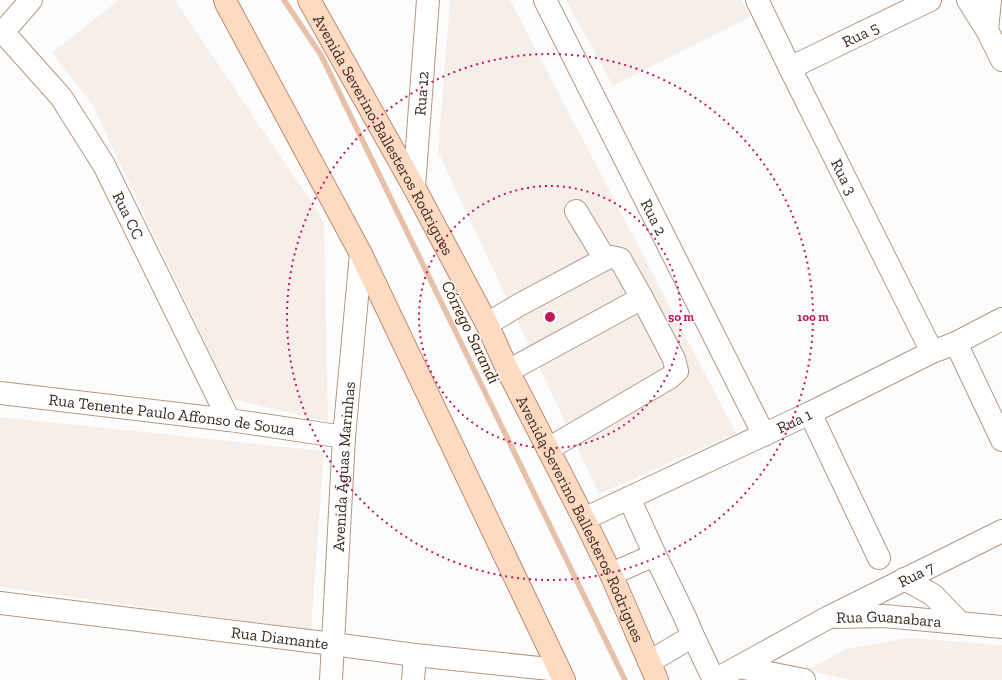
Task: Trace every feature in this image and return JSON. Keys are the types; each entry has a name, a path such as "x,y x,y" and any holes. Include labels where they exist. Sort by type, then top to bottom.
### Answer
{"main road":[{"name":"Avenida Severino Ballesteros Rodrigues","path":"309,0 414,187 488,324 508,371 611,574 653,671"},
{"path":"225,1 361,254 561,675"}],"street":[{"path":"1,31 31,0"},
{"name":"Rua 12","path":"414,187 428,0"},
{"name":"Rua 2","path":"545,0 764,435"},
{"name":"Rua 3","path":"757,0 932,352"},
{"name":"Rua 5","path":"790,68 930,0"},
{"path":"968,0 987,30 1002,60"},
{"path":"987,30 990,0"},
{"name":"Rua CC","path":"1,31 61,97 104,165 229,420"},
{"path":"576,211 605,259"},
{"name":"Avenida Águas Marinhas","path":"330,680 344,437 361,254"},
{"path":"488,324 519,305 611,257 620,259 674,359 676,371 669,378 548,449"},
{"path":"508,371 642,298"},
{"name":"Rua 1","path":"584,519 810,413 932,352 956,343 1002,319"},
{"path":"956,343 1002,440"},
{"name":"Rua Tenente Paulo Affonso de Souza","path":"1,392 229,420 344,437"},
{"path":"810,413 879,558"},
{"path":"629,498 714,680"},
{"name":"Rua 7","path":"830,617 1002,530"},
{"path":"933,595 936,575 947,562 966,548"},
{"path":"611,574 655,555"},
{"name":"Rua Guanabara","path":"904,579 933,595 960,623"},
{"name":"Rua Diamante","path":"0,603 333,644 561,675"},
{"name":"Rua Guanabara","path":"714,680 830,617 883,616 1002,627"},
{"path":"653,671 693,636"},
{"path":"413,680 415,655"},
{"path":"739,667 804,680"}],"shaded area":[{"path":"119,0 175,0 324,221 328,422 232,399 92,104 52,53"},
{"path":"450,0 510,0 736,433 599,494 438,152"},
{"path":"566,0 741,0 750,17 613,86"},
{"path":"0,417 324,451 311,630 0,587"},
{"path":"908,638 1002,645 1002,680 850,680 808,670 846,649"}],"waterway":[{"name":"Córrego Sarandi","path":"284,0 321,55 625,680"}]}
